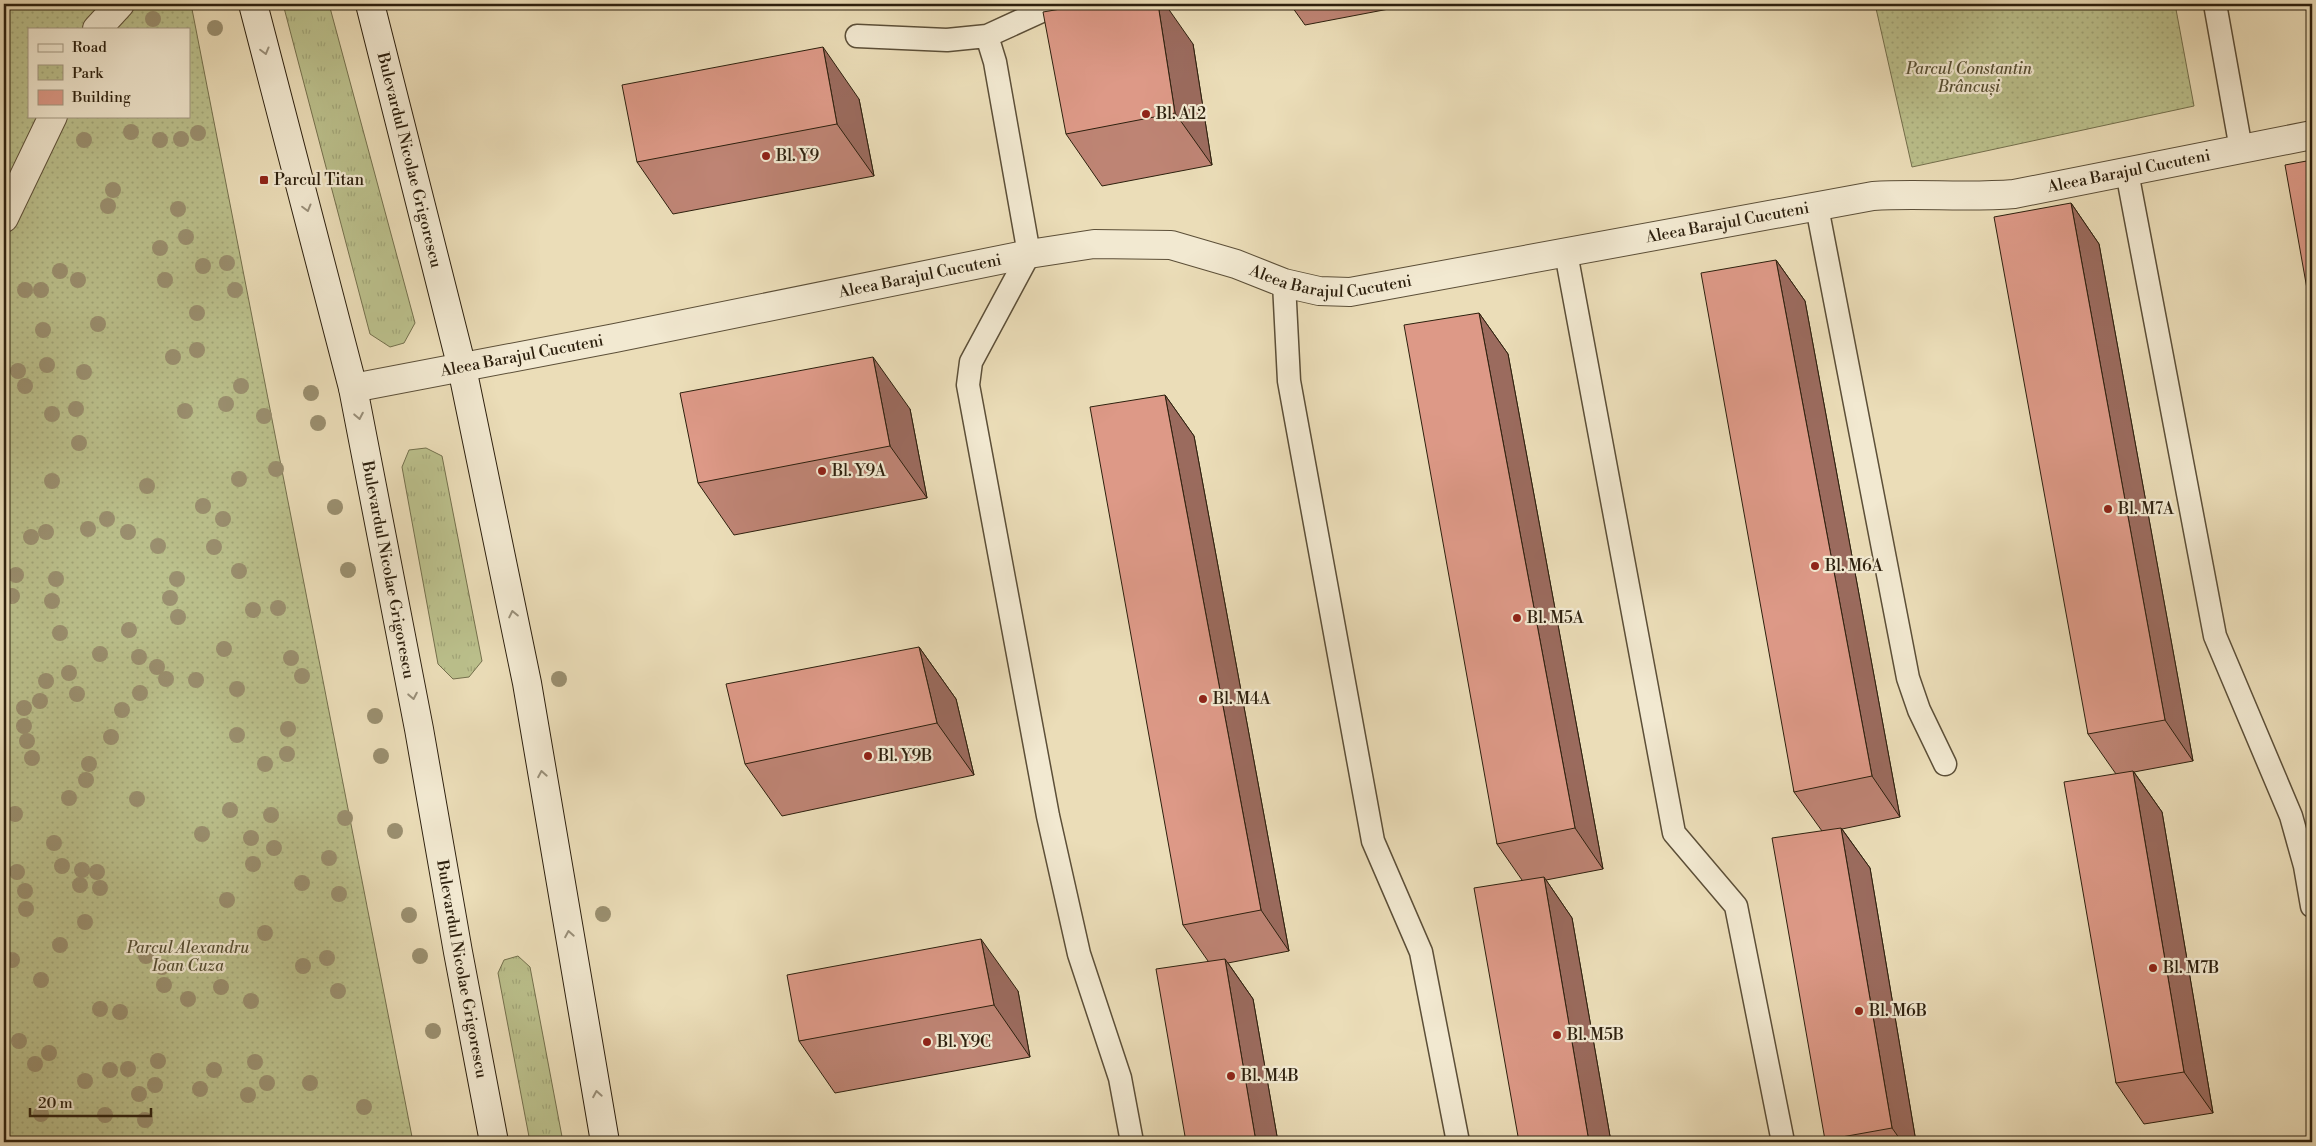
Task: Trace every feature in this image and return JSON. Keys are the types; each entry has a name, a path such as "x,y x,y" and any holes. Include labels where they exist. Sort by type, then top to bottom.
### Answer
{"main road":[{"path":"98,28 120,4"},
{"name":"Bulevardul Nicolae Grigorescu","path":"253,4 353,388 419,729 494,1142"},
{"name":"Bulevardul Nicolae Grigorescu","path":"370,4 462,368 527,683 605,1142"},
{"path":"4,218 53,118"},
{"name":"Aleea Barajul Cucuteni","path":"353,388 462,368 1029,254 1094,244 1171,245 1236,264 1284,283 1319,291 1350,292 1873,196 1901,194 1987,196 2014,194 2312,135"}],"lane":[{"path":"857,36 947,40 987,36 1057,4"},
{"path":"2215,4 2241,148"},
{"path":"987,36 995,62 1029,254 971,362 968,385 1048,816 1079,954 1120,1078 1132,1142"},
{"path":"2128,172 2215,636 2290,816 2305,866 2312,906"},
{"path":"1817,207 1908,678 1919,710 1945,764"},
{"path":"1566,253 1674,833 1736,906 1783,1142"},
{"path":"1284,283 1289,381 1373,841 1421,952 1458,1142"}],"green space":[{"name":"Parcul Alexandru Ioan Cuza","path":"4,4 191,4 413,1142 4,1142"},
{"path":"283,4 329,4 415,323 404,343 390,347 370,334"},
{"name":"Parcul Constantin Brâncuși","path":"1875,4 2175,4 2194,106 1912,167"},
{"path":"426,448 442,456 482,661 469,677 453,679 438,664 402,467 409,450"},
{"path":"518,956 530,967 563,1142 530,1142 498,973 504,960"}],"building":[{"path":"1090,4 1158,4 1175,113 1066,134 1043,12"},
{"path":"823,47 837,124 637,162 622,85"},
{"path":"2312,160 2312,317 2285,165"},
{"name":"Bl. M7A","path":"2071,203 2165,720 2088,734 1994,217"},
{"name":"Bl. M6A","path":"1776,260 1872,776 1794,792 1701,273"},
{"name":"Bl. M5A","path":"1479,313 1575,828 1497,844 1404,325"},
{"path":"873,357 890,446 698,483 680,393"},
{"name":"Bl. M4A","path":"1165,395 1261,910 1183,925 1090,407"},
{"path":"919,647 937,723 745,764 726,684"},
{"path":"2133,771 2184,1072 2116,1083 2064,782"},
{"path":"1841,828 1892,1128 1825,1140 1772,838"},
{"path":"1544,877 1589,1142 1519,1142 1474,888"},
{"path":"981,939 994,1005 799,1041 787,975"},
{"path":"1225,959 1256,1142 1186,1142 1156,969"}],"place":[{"name":"Bl. A12","path":"1146,114"},
{"name":"Bl. Y9","path":"766,156"},
{"name":"Parcul Titan","path":"264,180"},
{"name":"Bl. Y9A","path":"822,471"},
{"name":"Bl. M7A","path":"2108,509"},
{"name":"Bl. M6A","path":"1815,566"},
{"name":"Bl. M5A","path":"1517,618"},
{"name":"Bl. M4A","path":"1203,699"},
{"name":"Bl. Y9B","path":"868,756"},
{"name":"Bl. M7B","path":"2153,968"},
{"name":"Bl. M6B","path":"1859,1011"},
{"name":"Bl. M5B","path":"1557,1035"},
{"name":"Bl. Y9C","path":"927,1042"},
{"name":"Bl. M4B","path":"1231,1076"}]}
